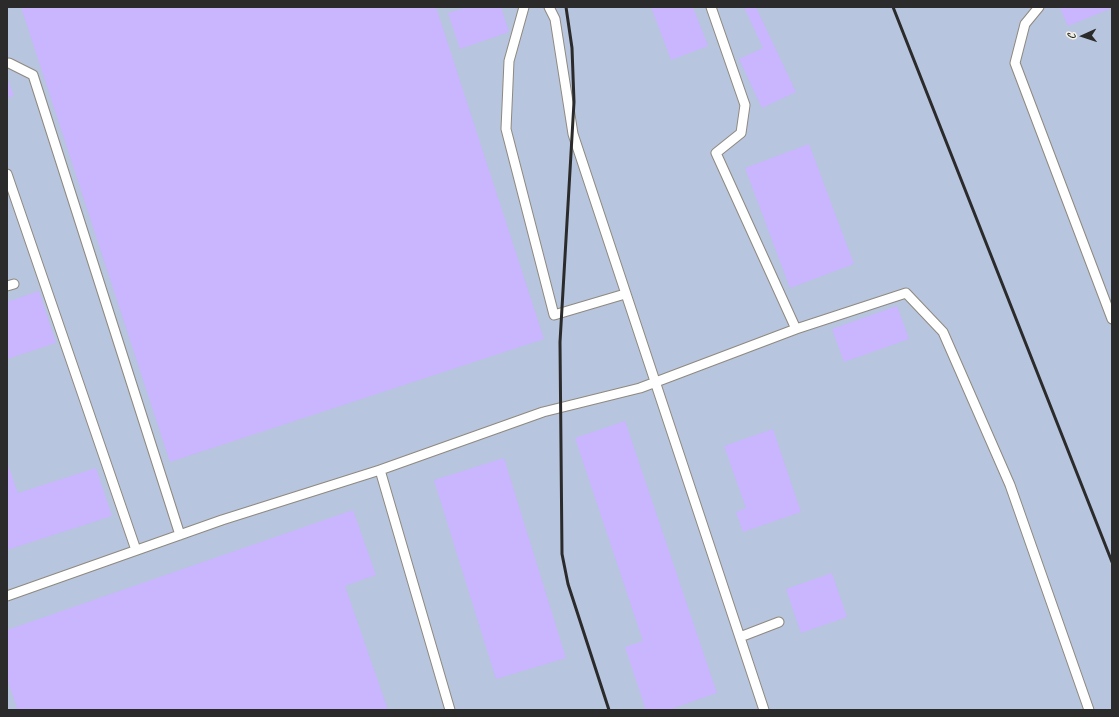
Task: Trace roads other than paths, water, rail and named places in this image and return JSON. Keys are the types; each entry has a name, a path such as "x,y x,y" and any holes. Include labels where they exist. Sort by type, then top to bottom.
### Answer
{"lane":[{"path":"524,7 509,61 506,129 554,315 625,294"},
{"path":"549,7 555,19 573,134 764,710"},
{"path":"711,7 745,105 741,133 716,153 796,329"},
{"path":"1039,7 1026,24 1014,63 1112,319"},
{"path":"9,63 33,75 180,535"},
{"path":"7,174 136,550"},
{"path":"7,596 222,520 380,470 544,412 640,388 796,329 906,293 943,332 1010,485 1089,710"},
{"path":"380,470 450,710"},
{"path":"740,637 779,622"}],"railway":[{"path":"566,7 572,48 574,102 560,342 562,554 568,584 609,710"},
{"path":"893,7 1112,562"}]}
